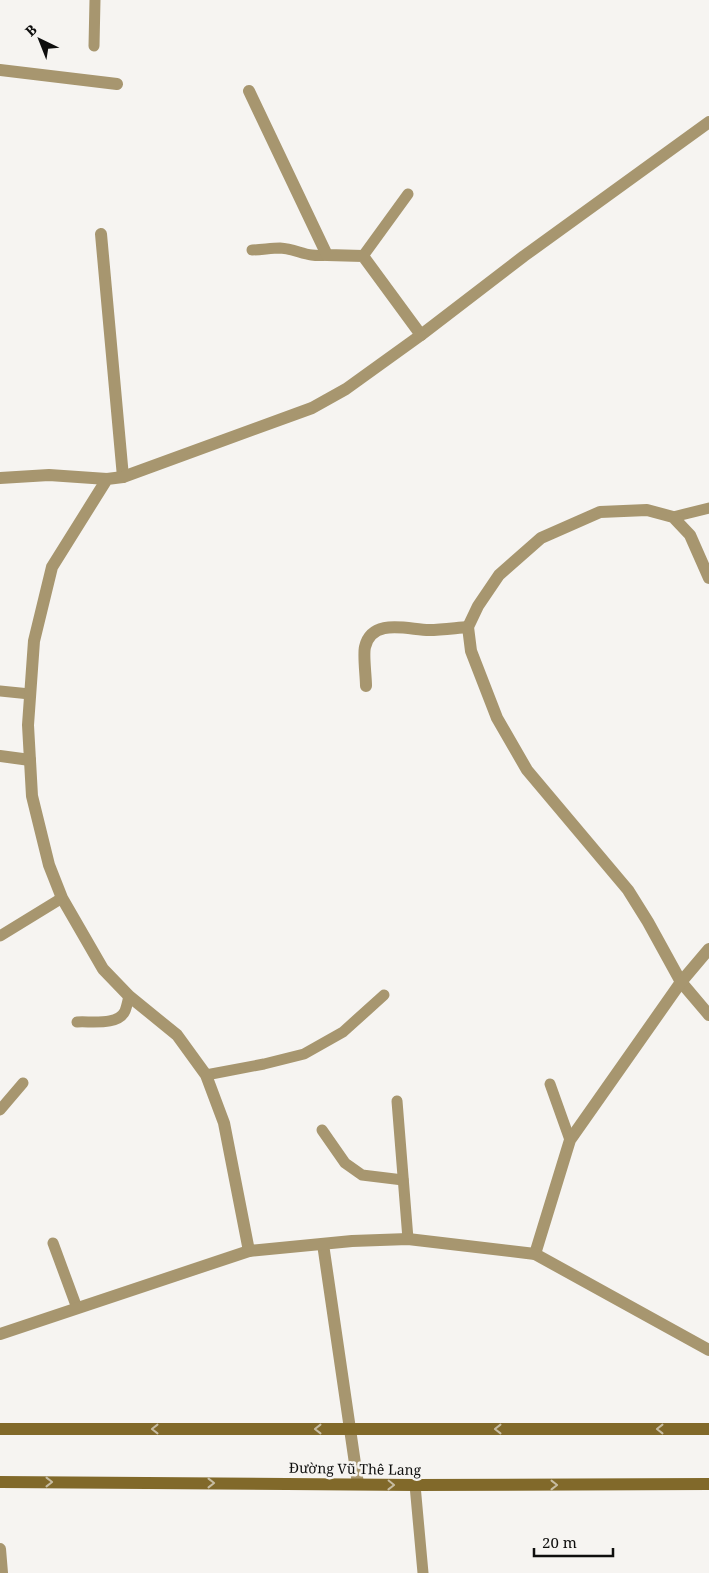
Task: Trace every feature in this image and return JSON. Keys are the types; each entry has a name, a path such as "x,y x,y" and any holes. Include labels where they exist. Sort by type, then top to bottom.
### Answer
{"street":[{"path":"0,70 118,84"},
{"path":"249,91 327,255 363,256 421,335"},
{"path":"0,478 49,475 107,479 123,477 312,408 346,389 421,335 524,256 709,122"},
{"path":"101,234 123,477"},
{"path":"107,479 52,567 34,641 28,725 32,796 49,865 62,898 102,969 129,996 177,1035 206,1075 224,1123 249,1251"},
{"path":"709,578 690,535 673,517 648,510 600,512 541,538 499,575 478,606 468,627 471,651 497,718 527,770 628,890 681,982 709,1014"},
{"path":"366,686 365,647 371,634 382,628 403,626 420,630 468,627"},
{"path":"0,756 30,760"},
{"path":"535,1254 570,1140 681,982 709,949"},
{"path":"0,1334 249,1251 408,1239 535,1254 709,1350"},
{"path":"323,1244 358,1484"},
{"path":"0,1429 709,1429"},
{"name":"Đường Vũ Thê Lang","path":"0,1482 415,1485 709,1484"},
{"path":"0,1549 2,1573"}],"lane":[{"path":"94,46 95,0"},
{"path":"363,256 408,194"},
{"path":"252,250 280,248 309,256 327,255"},
{"path":"673,517 709,508"},
{"path":"0,691 30,694"},
{"path":"0,936 62,898"},
{"path":"206,1075 304,1054 343,1032 384,995"},
{"path":"77,1022 119,1018 124,1012 129,996"},
{"path":"0,1110 23,1083"},
{"path":"550,1084 570,1140"},
{"path":"397,1101 408,1239"},
{"path":"322,1130 345,1163 362,1174 403,1180"},
{"path":"53,1243 77,1308"},
{"path":"415,1485 423,1573"}]}
